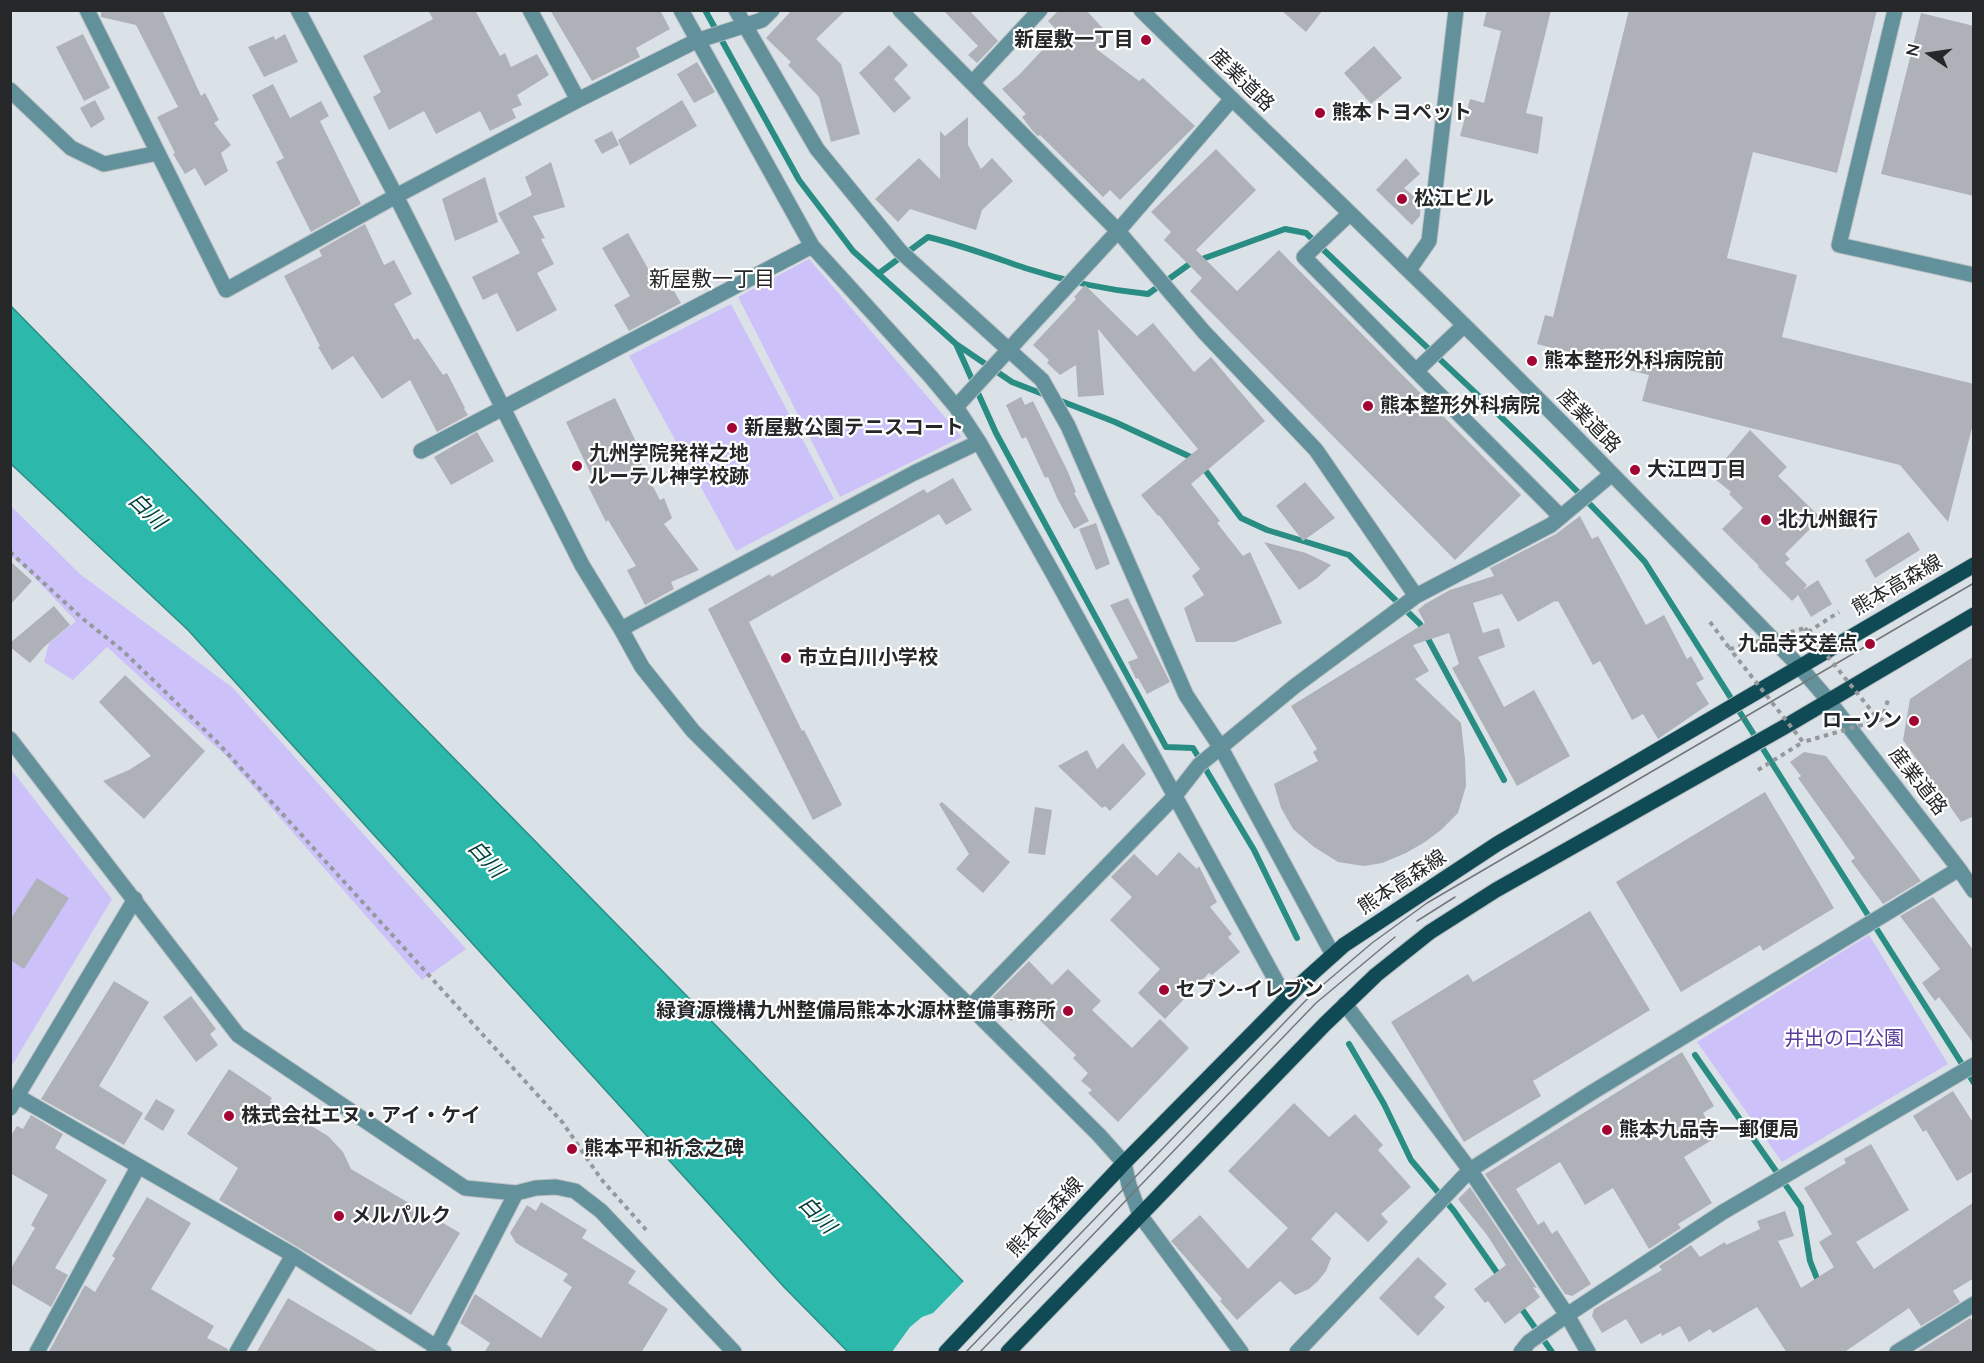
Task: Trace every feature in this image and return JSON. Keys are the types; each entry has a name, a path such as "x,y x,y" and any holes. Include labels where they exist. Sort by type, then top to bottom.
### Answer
{"main road":[{"name":"熊本高森線","path":"946,1353 1124,1163 1305,980 1344,945 1497,844 1974,565"},
{"path":"1008,1353 1343,1006 1376,975 1430,932 1496,890 1829,701 1974,615"}],"street":[{"path":"87,10 226,291 396,196 578,100 701,40 762,20 772,10"},
{"path":"298,10 504,407 582,565 642,667 693,731 1099,1135 1124,1163 1136,1219 1241,1353"},
{"path":"530,10 578,100"},
{"path":"681,10 701,40 812,246 931,377 956,407 979,442 1286,999"},
{"path":"736,10 738,28 818,149 885,232 900,250 1005,353 1042,380 1068,426 1186,695 1328,959"},
{"path":"900,10 1118,231 1204,332 1316,450 1414,597"},
{"path":"972,84 1040,10"},
{"name":"産業道路","path":"1141,10 1231,100 1409,270 1799,666 1829,701 1972,885"},
{"path":"1409,270 1429,242 1456,10"},
{"path":"1895,10 1839,245 1974,275"},
{"path":"10,90 71,148 104,164 158,153"},
{"path":"956,407 1118,231 1231,100"},
{"path":"1345,218 1304,256 1561,517"},
{"path":"421,451 812,246"},
{"path":"1416,371 1458,331"},
{"path":"621,629 914,473 979,442"},
{"path":"969,1008 1174,797 1199,765 1295,686 1414,597 1551,525 1612,474"},
{"path":"10,739 238,1035 465,1188 516,1193 537,1188 556,1187 575,1191 601,1211 734,1353"},
{"path":"1297,1353 1470,1170 1591,1093 1959,869"},
{"path":"135,899 14,1102 138,1167 292,1256 438,1351 516,1193"},
{"path":"1343,1006 1470,1170 1568,1314 1588,1353"},
{"path":"1521,1353 1529,1342 1568,1314 1723,1212 1974,1065"},
{"path":"37,1353 138,1167"},
{"path":"237,1353 292,1256"},
{"path":"1897,1353 1974,1305"}],"path":[{"path":"10,552 83,619 122,650 219,744 564,1123 601,1179 654,1239"},
{"path":"1808,632 1839,612"},
{"path":"1710,622 1803,742"},
{"path":"1730,649 1805,628 1879,720"},
{"path":"1758,770 1803,742 1882,719 1887,700"}],"green space":[{"path":"809,259 962,437 840,497 738,297"},
{"name":"新屋敷公園テニスコート","path":"731,304 834,499 736,551 629,356"},
{"path":"10,505 80,574 233,688 466,949 422,980 226,756 107,647 73,680 44,662 49,643 76,621 11,556"},
{"path":"10,768 112,899 11,1067 10,1067"},
{"name":"井出の口公園","path":"1869,935 1948,1064 1782,1162 1697,1042"}],"water":[{"name":"白川","path":"10,305 729,1039 1031,1352 848,1352 784,1287 188,630 11,464"}],"pier":[{"path":"965,1280 1034,1352 892,1352 910,1327 922,1317 933,1313"}],"building":[{"path":"101,10 162,10 201,96 205,93 219,120 214,123 231,145 221,153 228,171 205,186 195,168 185,174 173,154 175,153 157,117 178,107 136,25 101,17"},
{"path":"428,10 475,10 500,56 505,53 511,67 537,54 549,75 517,95 522,105 512,109 516,118 490,131 480,111 436,134 424,111 389,130 373,97 381,92 363,56 433,19"},
{"path":"550,10 660,10 670,29 636,48 640,57 592,81"},
{"path":"792,10 846,10 816,39 841,64 860,134 831,142 819,97 788,65 791,62 766,38"},
{"path":"943,10 969,10 998,41 977,63 968,55 978,46"},
{"path":"1059,10 1086,10 1109,35 1095,48 1139,81 1143,78 1195,126 1120,200 1110,190 1103,197 1040,135 1038,136 1022,117 1026,114 1002,89 1019,75 1059,32 1048,21"},
{"path":"1281,10 1323,10 1306,32"},
{"path":"1487,10 1551,10 1526,113 1543,117 1538,154 1460,136 1470,99 1484,103 1501,31 1483,26"},
{"path":"1629,10 1877,10 1837,173 1753,152 1727,258 1797,275 1782,337 1974,384 1974,420 1948,522 1900,465 1642,401 1649,375 1608,365 1609,362 1537,344 1545,315 1553,317"},
{"path":"1921,13 1974,26 1974,196 1881,174"},
{"path":"83,34 110,88 84,101 56,47"},
{"path":"285,34 298,62 264,77 248,47 274,36 275,40"},
{"path":"889,45 908,65 894,79 911,98 894,113 859,73"},
{"path":"1374,46 1402,78 1371,104 1344,73"},
{"path":"697,62 715,92 694,103 677,74"},
{"path":"273,84 290,118 321,101 329,116 320,121 361,204 311,232 276,162 284,158 252,95"},
{"path":"95,100 105,119 91,128 80,108"},
{"path":"682,100 697,126 630,165 618,140"},
{"path":"968,117 968,145 981,169 992,158 1013,181 982,210 976,230 910,209 898,222 875,199 919,158 940,179 940,131 945,136"},
{"path":"612,131 619,145 602,154 594,140"},
{"name":"熊本整形外科病院","path":"1216,149 1256,190 1196,250 1237,291 1279,250 1521,495 1455,560 1190,291 1202,278 1164,240 1171,232 1151,212"},
{"name":"松江ビル","path":"1406,158 1420,174 1404,188 1421,202 1420,216 1412,225 1376,190"},
{"path":"551,162 565,207 533,216 545,238 541,239 554,264 537,273 557,310 517,332 497,293 483,300 472,277 520,253 498,213 532,195 525,177"},
{"path":"485,177 498,222 455,241 442,199"},
{"path":"365,224 384,265 394,260 412,294 394,304 414,340 418,338 443,375 447,373 468,415 437,432 410,380 382,399 353,356 332,370 318,347 320,346 284,276 322,256 319,250"},
{"path":"628,233 655,281 665,276 681,303 629,331 614,305 630,296 602,248"},
{"path":"1085,285 1137,336 1153,323 1194,372 1211,357 1265,421 1191,484 1220,521 1217,523 1243,556 1250,552 1282,623 1235,642 1196,642 1184,608 1204,595 1192,576 1200,569 1141,495 1198,449 1098,329 1104,395 1078,397 1076,365 1060,375 1047,363 1049,360 1033,345 1076,299 1074,297"},
{"path":"1021,397 1025,405 1033,401 1089,521 1074,529 1048,477 1045,478 1026,437 1022,439 1006,405"},
{"path":"615,398 638,446 633,448 660,500 664,498 672,518 664,524 699,570 671,582 674,589 645,605 627,570 636,566 608,520 606,522 588,486 595,483 566,422"},
{"path":"1750,430 1787,467 1778,476 1821,518 1785,554 1790,559 1785,563 1807,585 1803,590 1818,580 1832,604 1811,617 1798,595 1792,601 1722,529 1743,508 1729,494 1731,492 1711,476"},
{"path":"477,432 494,461 451,485 434,457"},
{"path":"953,478 972,510 946,525 939,514 749,622 802,731 804,730 842,805 813,820 708,609 770,574 771,577 924,489 927,493"},
{"path":"1305,482 1335,518 1303,541 1276,506"},
{"path":"1580,516 1592,539 1598,536 1646,625 1664,615 1687,659 1691,656 1704,679 1696,683 1709,704 1658,739 1643,714 1632,720 1600,661 1593,665 1558,601 1518,622 1502,594 1473,603 1483,633 1499,628 1505,647 1478,657 1504,707 1534,690 1570,756 1517,786 1452,668 1459,664 1449,633 1413,645 1429,671 1415,679 1461,723 1466,786 1458,813 1441,830 1406,853 1382,863 1364,866 1338,862 1314,847 1293,829 1281,808 1274,784 1318,761 1313,752 1317,749 1291,706 1425,623 1418,610 1425,604 1450,590 1494,576 1490,568 1556,534"},
{"path":"1096,523 1110,564 1096,570 1079,529"},
{"path":"1909,532 1920,550 1875,578 1865,560"},
{"path":"1264,542 1306,553 1331,565 1299,590"},
{"path":"10,561 32,581 10,605"},
{"path":"1128,598 1170,682 1147,694 1138,678 1136,679 1128,662 1138,658 1110,605"},
{"path":"54,606 70,625 44,647 30,663 10,647 10,643"},
{"path":"1974,656 1974,816 1961,822 1903,740 1910,699"},
{"path":"125,675 205,751 144,819 103,781 129,770 151,756 99,702"},
{"path":"1123,743 1146,774 1110,811 1105,806 1102,808 1058,766 1087,750 1097,769"},
{"path":"1804,752 1826,756 1921,881 1883,904 1851,861 1855,858 1798,778 1801,776 1790,762"},
{"path":"1765,792 1834,908 1763,951 1760,945 1681,992 1616,882"},
{"path":"942,802 1010,862 983,893 956,869 969,854 939,804"},
{"path":"1035,807 1052,810 1045,855 1028,853"},
{"path":"1179,852 1197,869 1199,866 1217,902 1210,907 1232,934 1228,937 1240,952 1212,975 1209,973 1165,1019 1138,993 1160,969 1110,920 1132,897 1111,877 1134,854 1157,876"},
{"path":"37,878 69,898 24,969 10,960 10,920"},
{"path":"1933,897 1974,951 1974,1044 1939,997 1935,1001 1922,983 1940,969 1900,916"},
{"path":"1590,911 1650,1010 1533,1081 1541,1096 1464,1142 1391,1022 1468,974 1473,982"},
{"path":"1029,961 1052,985 1068,969 1101,1001 1092,1010 1132,1048 1160,1019 1189,1048 1118,1122 1088,1093 1092,1090 1081,1081 1088,1073 1073,1058 1076,1055 1026,1007 1011,1021 990,1000"},
{"path":"114,981 149,1002 99,1086 143,1113 124,1145 41,1099"},
{"path":"191,996 216,1029 210,1034 218,1045 196,1062 163,1017"},
{"path":"1682,1052 1714,1106 1703,1113 1717,1137 1684,1157 1712,1203 1678,1224 1681,1228 1649,1249 1613,1188 1585,1205 1560,1162 1516,1189 1538,1225 1544,1221 1552,1234 1557,1230 1591,1284 1572,1296 1565,1294 1485,1174"},
{"name":"メルパルク","path":"229,1069 272,1098 270,1101 328,1136 343,1152 351,1169 460,1233 411,1315 219,1200 238,1168 187,1134"},
{"path":"1953,1091 1974,1124 1974,1171 1957,1181 1926,1130 1923,1132 1913,1116"},
{"path":"156,1099 175,1110 163,1131 144,1119"},
{"path":"1294,1103 1329,1137 1355,1114 1383,1145 1378,1150 1411,1187 1381,1214 1388,1222 1368,1242 1336,1212 1311,1239 1331,1258 1326,1271 1318,1281 1309,1289 1295,1295 1280,1281 1237,1320 1220,1301 1222,1299 1171,1241 1200,1215 1248,1269 1288,1228 1228,1171"},
{"path":"31,1115 63,1134 55,1148 107,1180 55,1268 68,1275 51,1307 10,1283 10,1270 35,1228 31,1225 48,1195 10,1173 10,1137 17,1126 23,1129"},
{"path":"1871,1144 1909,1210 1856,1242 1874,1269 1974,1202 1974,1278 1953,1291 1960,1302 1921,1326 1909,1308 1843,1353 1787,1353 1757,1307 1713,1333 1710,1329 1689,1342 1680,1326 1641,1344 1626,1319 1602,1333 1592,1316 1594,1309 1662,1270 1659,1266 1691,1245 1700,1257 1725,1242 1726,1245 1760,1229 1757,1221 1785,1211 1794,1236 1778,1241 1801,1288 1834,1267 1819,1242 1832,1234 1804,1188 1846,1163 1844,1159"},
{"path":"1470,1187 1537,1288 1533,1287 1540,1297 1505,1324 1488,1301 1485,1303 1474,1289 1506,1265 1487,1235 1458,1199"},
{"path":"147,1197 191,1223 151,1289 214,1326 207,1338 228,1349 227,1353 48,1353 85,1285 95,1292 115,1258 112,1256"},
{"path":"541,1202 587,1230 582,1238 636,1271 628,1283 668,1309 641,1353 484,1353 490,1343 460,1323 475,1294 541,1338 572,1287 563,1281 568,1274 516,1243 510,1233 527,1205 536,1211"},
{"path":"1418,1257 1447,1284 1434,1297 1445,1307 1418,1336 1379,1298"},
{"path":"288,1298 381,1353 256,1353"},
{"path":"1970,1318 1974,1322 1974,1353 1915,1353"}],"waterway":[{"path":"705,10 799,180 853,251 956,344 996,433 1166,747 1193,748 1254,850 1297,938"},
{"path":"878,274 928,237 1055,277 1148,294 1191,263 1285,229 1306,233 1521,436 1645,562 1974,1083"},
{"path":"956,344 1012,382 1115,422 1195,459"},
{"path":"1202,466 1241,518 1267,530 1349,555 1420,624 1504,780"},
{"path":"1349,1044 1384,1104 1411,1160 1454,1211 1500,1277"},
{"path":"1695,1055 1801,1207 1810,1261 1820,1286"},
{"path":"1519,1305 1552,1352"}],"tram line":[{"path":"966,1352 1312,994 1372,943 1427,903 1974,583"},
{"path":"1417,921 1455,897"},
{"path":"980,1352 1316,1003 1395,937"}],"place":[{"name":"新屋敷一丁目","path":"1146,40"},
{"name":"熊本トヨペット","path":"1320,113"},
{"name":"松江ビル","path":"1402,199"},
{"name":"熊本整形外科病院前","path":"1532,361"},
{"name":"熊本整形外科病院","path":"1368,406"},
{"name":"新屋敷公園テニスコート","path":"732,428"},
{"name":"九州学院発祥之地 ルーテル神学校跡","path":"577,466"},
{"name":"大江四丁目","path":"1635,470"},
{"name":"北九州銀行","path":"1766,520"},
{"name":"九品寺交差点","path":"1870,644"},
{"name":"市立白川小学校","path":"786,658"},
{"name":"ローソン","path":"1914,721"},
{"name":"セブン-イレブン","path":"1164,990"},
{"name":"緑資源機構九州整備局熊本水源林整備事務所","path":"1068,1011"},
{"name":"株式会社エヌ・アイ・ケイ","path":"229,1116"},
{"name":"熊本九品寺一郵便局","path":"1607,1130"},
{"name":"熊本平和祈念之碑","path":"572,1149"},
{"name":"メルパルク","path":"339,1216"}],"district":[{"name":"新屋敷一丁目","path":"712,279"}]}
